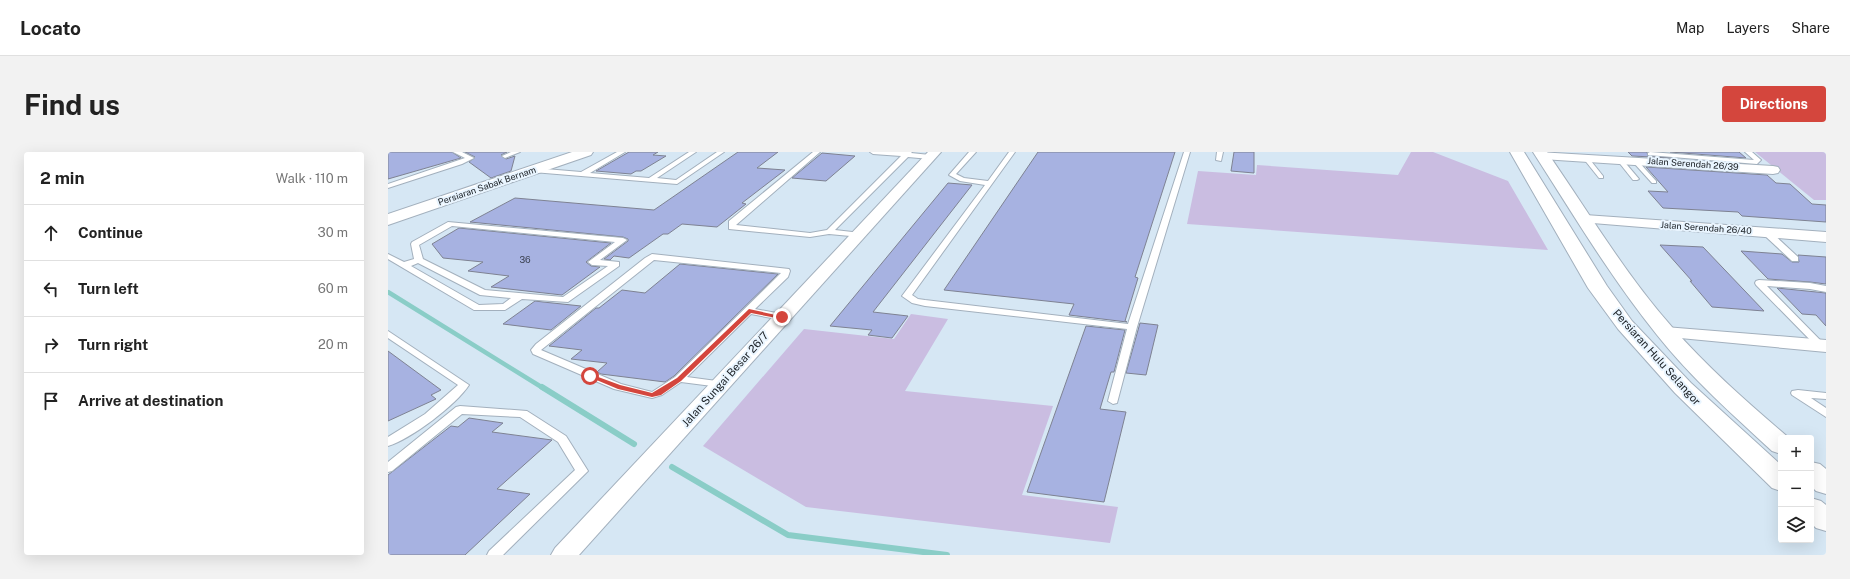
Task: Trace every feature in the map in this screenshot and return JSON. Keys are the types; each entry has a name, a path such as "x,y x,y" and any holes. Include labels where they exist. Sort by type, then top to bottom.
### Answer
{"main road":[{"name":"Persiaran Sabak Bernam","path":"388,211 562,152"},
{"name":"Persiaran Sabak Bernam","path":"388,220 586,152"},
{"name":"Persiaran Hulu Selangor","path":"1517,152 1598,288 1625,325 1683,388 1778,478"},
{"name":"Persiaran Hulu Selangor","path":"1541,153 1635,294 1665,332 1716,387 1778,442"},
{"path":"1814,474 1826,484"},
{"path":"1814,510 1826,520"}],"street":[{"name":"Jalan Serendah 26/39","path":"1541,153 1635,161 1651,156 1773,170"},
{"name":"Jalan Sungai Besar 26/7","path":"564,555 858,234 933,155"},
{"name":"Jalan Serendah 26/40","path":"1585,219 1826,237"},
{"path":"1665,332 1823,346"}],"lane":[{"path":"388,186 460,163 471,158 456,152"},
{"path":"505,156 517,152"},
{"path":"583,174 622,152"},
{"path":"650,180 693,152"},
{"path":"533,170 677,182 721,152"},
{"path":"817,152 732,223 732,227 810,235 829,232 858,234"},
{"path":"873,152 933,155"},
{"path":"973,152 952,175 962,180 990,183"},
{"path":"1012,152 907,296 915,301 924,303 1132,327"},
{"path":"1113,401 1132,327 1187,152"},
{"path":"1219,160 1220,152"},
{"path":"1651,156 1757,162 1758,160 1748,152"},
{"path":"829,232 908,154"},
{"path":"1584,157 1601,177"},
{"path":"1620,160 1635,179"},
{"path":"1635,161 1654,182"},
{"path":"404,265 419,260 483,293 565,300 616,264 592,262 623,240 451,224 415,244 419,260"},
{"path":"1766,232 1795,259"},
{"path":"388,256 477,308 505,307 520,296"},
{"path":"652,258 786,271 785,275 679,379 664,390 652,395 618,387 590,376 537,352 536,350 642,264 652,258"},
{"path":"1823,346 1759,283 1810,286 1826,289"},
{"path":"749,311 782,317"},
{"path":"388,334 464,385 444,406 402,435 388,442"},
{"path":"679,379 720,384"},
{"path":"1826,396 1796,393 1826,413"},
{"path":"388,468 460,410 523,414 562,439 582,471 494,555"}],"shaded area":[{"path":"388,152 1826,152 1826,555 388,555"},
{"path":"1411,152 1433,152 1508,181 1548,250 1187,224 1198,171 1256,175 1257,165 1398,175"},
{"path":"1755,152 1826,152 1826,200 1814,200"},
{"path":"911,314 948,319 905,391 1053,406 1022,495 1118,507 1110,543 806,507 703,446 804,329 894,339"}],"building":[{"path":"388,152 452,152 461,158 388,179"},
{"path":"465,152 507,152 501,155 506,159 515,156 511,171 491,178 469,162 475,157"},
{"path":"629,152 658,152 653,155 666,156 641,171 636,171 631,174 596,171"},
{"path":"738,152 778,152 757,168 785,170 742,203 746,204 717,227 682,224 668,234 663,234 629,258 614,256 610,260 604,259 628,241 628,239 623,237 470,222 515,198 654,210"},
{"path":"1038,152 1175,152 1135,277 1138,278 1125,321 1127,322 1069,315 1074,304 944,290"},
{"path":"1234,152 1254,152 1254,173 1231,171"},
{"path":"1628,152 1647,152 1648,156 1672,158 1632,156"},
{"path":"1670,152 1739,152 1746,158"},
{"path":"822,153 855,156 826,181 792,178"},
{"path":"1646,167 1767,175 1776,183 1790,184 1812,204 1826,205 1826,222 1742,216 1738,212 1663,208 1648,191 1668,192"},
{"path":"948,183 972,185 873,312 908,316 892,338 868,335 872,330 830,326"},
{"path":"459,228 611,243 586,262 591,266 600,267 562,295 491,287 509,276 468,271 483,262 443,258 432,244"},
{"path":"1660,245 1703,247 1764,311 1712,307 1690,281 1692,281"},
{"path":"1741,251 1782,254 1792,262 1799,262 1798,255 1826,257 1826,284 1768,279"},
{"path":"680,264 778,274 674,376 665,382 601,374 597,372 607,363 571,359 582,350 549,346 596,308 599,308 622,290 645,293"},
{"path":"1777,288 1826,293 1826,326 1816,315 1802,314"},
{"path":"535,301 581,306 551,330 503,324"},
{"path":"1140,323 1158,325 1146,375 1126,373"},
{"path":"1086,326 1125,330 1114,372 1111,372 1100,409 1126,412 1104,502 1027,492"},
{"path":"388,351 441,390 431,395 436,399 388,421"},
{"path":"469,418 503,423 492,432 552,440 497,489 530,494 465,555 388,555 388,475 451,426 458,427"}],"waterway":[{"path":"388,292 543,388"},
{"path":"542,387 634,444"},
{"path":"672,467 788,535 947,555"}],"route":[{"path":"590,376 618,387 652,395 664,390 679,379 749,311 782,317"}]}
